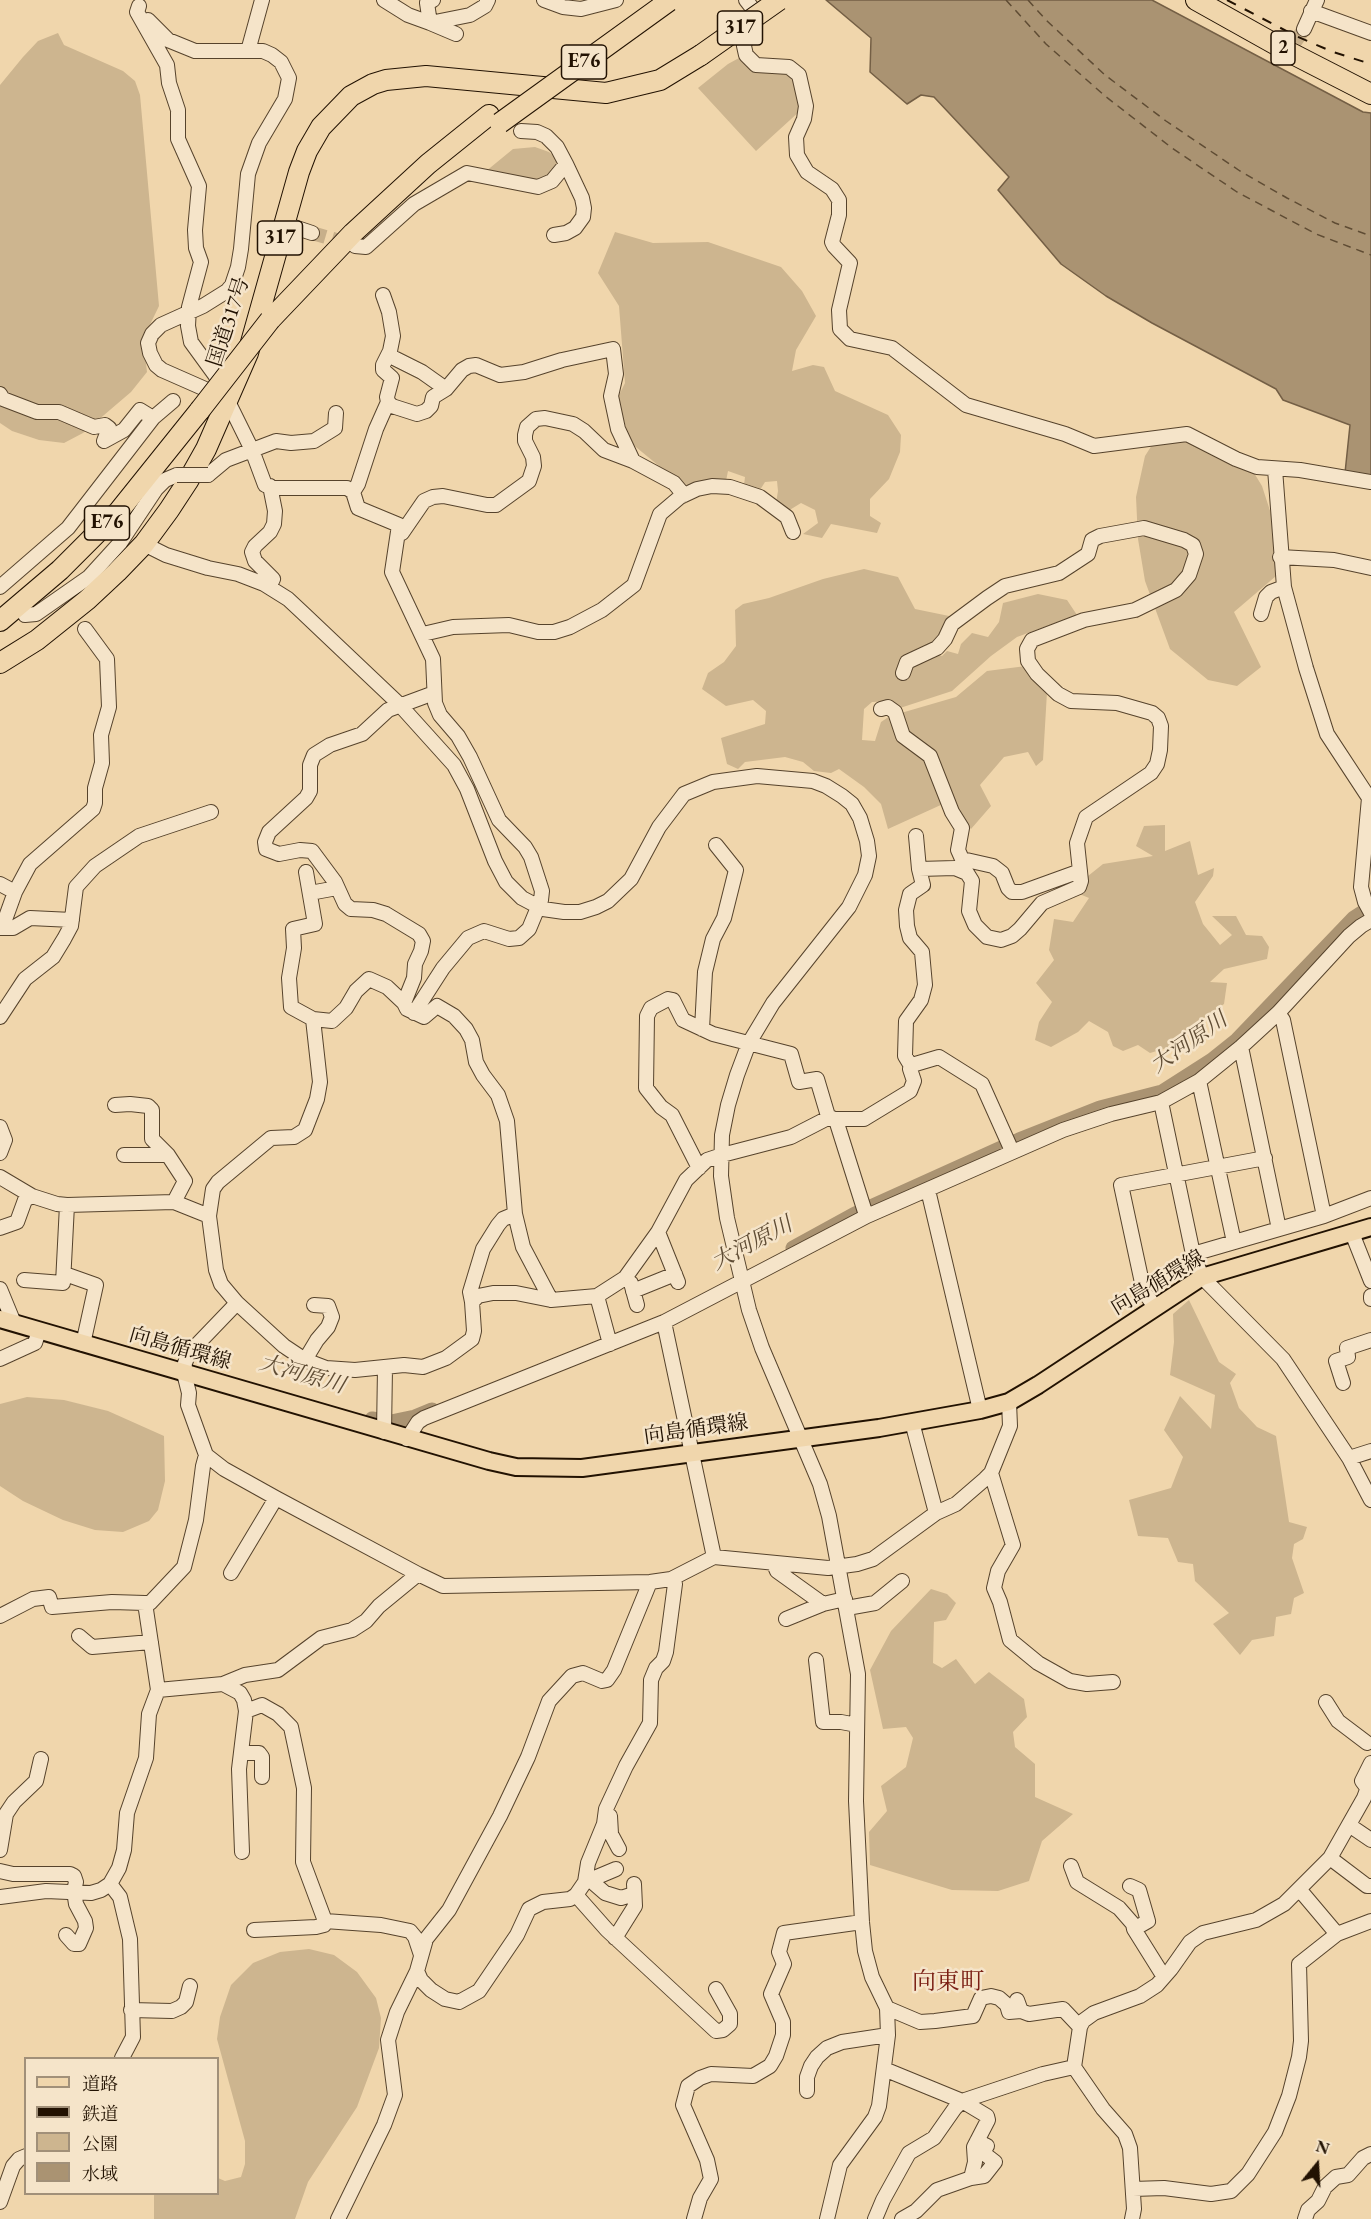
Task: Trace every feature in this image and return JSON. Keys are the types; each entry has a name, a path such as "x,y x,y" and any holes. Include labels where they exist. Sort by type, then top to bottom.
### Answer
{"highway":[{"name":"E76","path":"494,119 648,0"},
{"name":"E76","path":"0,621 60,570 119,511 270,320 327,259 428,164 670,0"},
{"name":"国道317号","path":"0,663 37,640 87,600 144,543 188,481 206,449 248,353 303,161 321,127 351,96 386,80 426,76 606,93 660,80 779,0"},
{"name":"2","path":"1196,0 1292,47 1371,94"}],"main road":[{"name":"向島循環線","path":"7,1321 184,1373 384,1425 407,1439 489,1461 516,1467 582,1468 692,1455 912,1422 980,1410 1009,1402 1202,1277 1371,1227"}],"street":[{"path":"248,51 262,0"},
{"path":"384,0 408,15 456,34"},
{"path":"430,23 427,3 433,0"},
{"path":"430,23 470,15 485,6 488,0"},
{"path":"544,0 563,7 581,9 616,0"},
{"path":"746,0 753,9 744,46 746,55 756,65 789,68 799,75 807,106 796,137 797,155 807,172 832,189 839,200 839,215 832,242 850,263 839,310 840,329 850,339 892,348 966,405 1065,434 1094,446 1186,434 1257,467 1300,470 1371,482"},
{"path":"138,3 160,33 168,40 204,52 263,51 281,62 289,78 285,99 259,143 248,174 241,249 232,285 219,297 161,325 152,334 148,343 150,354 162,370 228,401"},
{"path":"138,3 137,12 166,65 178,110 178,139 199,186 195,230 196,248 201,262 189,307 188,326 191,342 215,375 252,450 265,485 274,488 347,488 353,492 358,508 399,525 392,572 433,659 435,703 440,715 458,736 470,757 498,820 531,856 542,891 541,900 529,929 519,938 509,939 484,931 468,938 443,968 414,1013"},
{"path":"1304,29 1314,5 1371,33"},
{"path":"521,131 537,132 546,136 557,147 582,198 583,217 575,228 566,233 554,235"},
{"path":"355,246 366,247 414,204 467,173 538,187 552,181 567,164"},
{"path":"285,224 312,233"},
{"path":"353,492 388,402 387,397 392,378 383,370 393,336 389,312 383,295"},
{"path":"388,402 392,406 417,414 426,411 431,406 433,397 446,389 462,370 469,366 476,365 500,375 524,372 562,360 613,349 616,374 610,396 618,429 633,461"},
{"path":"388,355 422,372 446,389"},
{"path":"0,394 3,399 37,412 59,412 94,427 105,425 109,428 104,441 124,430 140,410 153,418"},
{"path":"0,587 68,528 153,418 173,401"},
{"path":"25,615 36,614 89,577 120,543 156,489 165,480 177,475 208,475 226,460 276,441 291,443 314,441 335,428 336,413"},
{"path":"398,532 402,533 424,501 432,497 443,495 496,505 529,481 534,466 525,435 527,427 536,419 545,418 573,424 604,450 633,461 674,483 684,495"},
{"path":"1275,469 1284,587 1327,734 1369,798 1361,886 1369,907"},
{"path":"268,587 273,579 255,561 252,552 274,524 275,511 270,486"},
{"path":"423,634 453,627 508,625 538,632 554,632 570,627 602,610 634,585 660,514 684,495 697,489 712,486 745,491 760,497 787,517 793,532"},
{"path":"903,673 907,662 937,648 945,639 952,624 980,603 1005,586 1059,573 1088,554 1092,540 1100,536 1144,528 1193,545 1196,554 1189,575 1176,590 1135,610 1084,620 1032,640 1027,649 1028,661 1037,674 1058,694 1071,701 1117,703 1152,713 1158,718 1161,726 1160,750 1157,764 1151,773 1086,817 1077,843 1079,887 1042,903 1020,929 1012,936 1001,940 987,938 975,925 969,910 972,881 966,873 955,868 919,869"},
{"path":"144,543 166,555 208,568 238,574 268,587 288,599 303,612 399,705 454,765 467,789 495,861 506,882 522,898 543,909 580,912 608,901 631,879 659,827 684,794 713,782 757,776 796,778 826,786 852,804 860,818 869,856 865,875 849,907 773,1002 749,1043 728,1105 722,1135 721,1176 727,1218 741,1281 762,1348 819,1484 830,1516 858,1674 856,1801 862,1922 865,1951 872,1977 886,2008 888,2035 875,2117 840,2165 827,2219"},
{"path":"1280,556 1334,560 1371,568"},
{"path":"1261,614 1266,597 1271,592 1284,587"},
{"path":"72,920 30,918 13,928 1,928 15,892 30,864 93,809 95,803 95,788 102,763 101,735 109,707 107,659 85,629"},
{"path":"404,1003 421,951 423,941 419,934 379,912 360,908 351,909 345,904 312,851 300,850 279,854 266,849 265,842 270,832 306,798 310,785 309,765 314,755 330,745 362,734 388,710 434,693"},
{"path":"881,709 888,707 895,712 903,736 930,756 952,812 962,828 958,850 962,859 993,866 1002,873 1012,892 1022,892 1080,871"},
{"path":"0,1017 25,979 52,957 71,926 76,887 95,866 139,836 211,812"},
{"path":"472,1302 478,1296 493,1293 516,1293 551,1300 597,1296 625,1278 658,1232 686,1180 707,1160 791,1137 826,1119 864,1119 910,1091 914,1081 905,1056 906,1021 921,1000 925,985 922,952 910,938 906,910 909,894 923,885 916,836"},
{"path":"702,1029 705,972 713,939 724,918 735,870 716,845"},
{"path":"306,872 315,924 293,929 291,1006 313,1019 332,1021 346,1008 356,991 369,979 387,987 404,1003 407,1009 414,1013 424,1017 437,1006 454,1016 466,1029 472,1040 476,1062 483,1076 498,1095 507,1121 515,1214 523,1247 551,1300"},
{"path":"0,884 15,892"},
{"path":"310,893 337,888"},
{"path":"407,1439 418,1422 424,1418 664,1322 867,1216 1012,1151 1072,1126 1161,1102 1199,1081 1241,1047 1278,1013 1349,936 1371,921"},
{"path":"699,1168 672,1115 661,1107 646,1088 647,1016 651,1008 668,999 673,1000 683,1020 713,1034 791,1054 799,1082 817,1079 828,1116 836,1120 864,1209"},
{"path":"1278,1013 1283,1020 1324,1216"},
{"path":"313,1019 320,1082 318,1099 305,1130 294,1137 271,1138 218,1182 213,1189 209,1216 216,1270 220,1284 237,1303 284,1346 305,1360 326,1368 356,1370 404,1365 423,1367 446,1358 472,1339 474,1331 470,1292 483,1249 498,1225 515,1214"},
{"path":"1241,1047 1279,1229"},
{"path":"910,1066 939,1057 982,1084 1012,1151"},
{"path":"1199,1081 1234,1242"},
{"path":"1161,1102 1193,1254 1202,1277 1283,1359 1314,1402 1349,1458 1371,1500"},
{"path":"115,1105 148,1106 152,1110 152,1138 168,1155 185,1181 174,1202"},
{"path":"0,1127 5,1140 0,1153"},
{"path":"124,1155 168,1155"},
{"path":"1156,1308 1144,1292 1121,1185 1265,1158"},
{"path":"0,1177 32,1196 57,1204 174,1202 209,1216"},
{"path":"928,1190 980,1410"},
{"path":"0,1228 17,1222 25,1200 32,1196"},
{"path":"1193,1254 1324,1216 1371,1198"},
{"path":"24,1280 63,1283 67,1205"},
{"path":"625,1278 631,1283 635,1298 676,1278 658,1232"},
{"path":"1352,1233 1371,1281"},
{"path":"65,1274 96,1285 83,1344"},
{"path":"0,1289 7,1321"},
{"path":"597,1296 610,1344"},
{"path":"237,1303 189,1353 184,1363 189,1393 188,1405 207,1455 224,1469 276,1498 443,1586 650,1582 671,1579 714,1557 828,1568 873,1559 936,1513 956,1504 991,1473 1010,1426 1009,1402"},
{"path":"305,1360 328,1327 332,1317 328,1306 314,1305"},
{"path":"664,1322 714,1557"},
{"path":"0,1359 35,1343 39,1331"},
{"path":"1343,1383 1336,1361 1348,1357 1347,1348 1371,1340"},
{"path":"384,1425 385,1368"},
{"path":"912,1422 936,1513"},
{"path":"1349,1458 1371,1451"},
{"path":"0,1616 33,1599 49,1597 52,1607 112,1602 150,1603 184,1567 196,1520 203,1466 207,1455"},
{"path":"991,1473 1013,1545 998,1571 994,1588 1010,1640 1038,1663 1070,1681 1087,1684 1113,1682"},
{"path":"231,1573 276,1498"},
{"path":"774,1564 777,1571 823,1604"},
{"path":"158,1690 223,1684 245,1675 278,1670 321,1638 352,1630 366,1621 379,1606 418,1574"},
{"path":"588,1881 588,1863 604,1824 606,1809 650,1723 651,1680 666,1652 675,1584 671,1579"},
{"path":"786,1619 823,1604 875,1603 902,1581"},
{"path":"338,2219 384,2125 395,2095 388,2040 397,2012 417,1971 426,1939 449,1910 500,1816 528,1757 549,1701 572,1676 583,1673 602,1681 607,1680 614,1670 650,1582"},
{"path":"0,1897 34,1892 91,1893 110,1884 119,1868 124,1850 127,1813 146,1758 149,1714 158,1690 145,1603"},
{"path":"79,1636 92,1647 151,1642"},
{"path":"816,1660 823,1722 857,1725"},
{"path":"223,1684 240,1693 246,1711 239,1769 242,1852"},
{"path":"1326,1702 1338,1721 1370,1745"},
{"path":"246,1711 262,1705 278,1714 291,1727 304,1788 303,1862 325,1921"},
{"path":"241,1753 259,1753 262,1758 262,1777"},
{"path":"41,1759 36,1781 14,1802 6,1814 0,1852 1,1871 14,1874 70,1874 74,1876 76,1904 86,1928 79,1944 74,1944 66,1935"},
{"path":"1132,2219 1133,2189 1130,2148 1125,2134 1103,2109 1074,2067 1083,2021 1094,2013 1140,1996 1157,1984 1190,1942 1203,1933 1256,1920 1284,1904 1330,1858 1370,1786 1362,1781 1371,1763"},
{"path":"606,1809 609,1812 611,1834 619,1849"},
{"path":"1349,1825 1371,1840"},
{"path":"1330,1858 1367,1886 1371,1886"},
{"path":"1071,1866 1077,1881 1119,1908 1133,1924 1164,1977"},
{"path":"417,1971 421,1980 445,1999 459,2002 472,1996 479,1991 517,1935 529,1909 543,1902 570,1899 588,1881 616,1869"},
{"path":"588,1881 605,1893 621,1898 634,1889 635,1906 615,1938"},
{"path":"110,1884 120,1897 130,1939 133,2037 123,2057"},
{"path":"1130,1886 1139,1890 1148,1921 1134,1929"},
{"path":"1299,1889 1337,1934"},
{"path":"576,1895 615,1938 717,2031 723,2030 730,2024 730,2014 716,1989"},
{"path":"325,1921 381,1925 410,1931 415,1937 421,1955"},
{"path":"254,1930 316,1928 324,1925 325,1921"},
{"path":"1133,2189 1164,2188 1211,2194 1231,2191 1248,2174 1275,2132 1289,2096 1299,2057 1301,2041 1299,1964 1337,1934 1371,1921"},
{"path":"694,2219 700,2198 711,2179 707,2160 682,2105 688,2086 711,2074 753,2076 770,2066 783,2035 783,2022 771,1994 784,1964 779,1952 784,1933 862,1922"},
{"path":"131,2010 172,2011 186,2002 190,1986"},
{"path":"886,2008 920,2022 927,2022 973,2016 981,1998 991,1996 999,1998 1007,2005 1009,2013 1019,2006 1029,2014 1063,2009 1080,2027"},
{"path":"807,2091 807,2077 811,2067 817,2057 827,2048 842,2042 888,2035"},
{"path":"876,2219 883,2200 909,2153 934,2138 962,2101 1043,2074 1074,2067"},
{"path":"884,2069 962,2101 987,2116 988,2120 974,2147 975,2162 970,2178"},
{"path":"902,2219 916,2211 937,2190 970,2178 984,2176 995,2162 982,2152 987,2146 977,2141"},
{"path":"1305,2219 1308,2210 1318,2201 1325,2187 1336,2177 1348,2175 1371,2154"},
{"path":"0,2202 13,2166 24,2157"}],"green space":[{"path":"58,33 64,45 123,71 135,81 140,95 159,306 143,339 147,372 131,392 83,433 64,443 39,440 12,431 0,423 0,85 38,41"},
{"path":"739,58 778,69 803,82 801,110 756,151 698,88"},
{"path":"535,147 549,152 558,160 551,176 538,183 485,172 513,149"},
{"path":"615,232 653,243 708,242 781,267 802,291 816,316 796,350 792,371 813,365 824,367 835,391 888,415 901,435 900,452 889,479 870,499 870,516 881,523 877,533 831,524 822,538 803,534 818,523 815,510 801,503 788,511 776,503 777,481 765,482 760,490 744,485 745,477 728,471 726,481 690,486 681,484 631,443 617,399 625,383 619,306 598,273"},
{"path":"1165,438 1196,444 1251,468 1262,486 1274,523 1276,576 1234,612 1261,667 1237,686 1208,680 1170,649 1145,581 1138,539 1136,497 1145,456 1152,445"},
{"path":"864,569 898,577 915,609 954,617 935,654 942,656 947,651 958,654 961,644 972,633 988,637 999,622 1003,603 1038,594 1067,600 1077,615 1017,637 991,656 952,691 900,708 891,701 872,702 864,709 862,740 875,741 881,722 890,716 929,766 943,804 888,829 881,804 864,787 839,769 831,773 814,771 803,762 785,757 745,762 738,769 727,764 721,738 765,724 766,711 753,700 726,706 702,689 708,673 724,662 736,646 735,610 743,604"},
{"path":"1026,666 1047,692 1043,760 1036,766 1028,752 1004,757 980,785 991,806 971,829 959,815 946,785 906,734 901,713 956,697 987,671"},
{"path":"1165,825 1165,851 1190,841 1198,875 1214,868 1213,876 1195,902 1203,924 1220,945 1232,935 1212,916 1236,916 1246,935 1262,936 1269,947 1267,959 1224,969 1210,982 1227,983 1224,1004 1186,1031 1170,1047 1150,1053 1138,1045 1123,1051 1113,1046 1108,1032 1089,1021 1078,1032 1051,1047 1035,1040 1039,1022 1052,1002 1036,983 1054,960 1049,950 1054,919 1073,922 1089,898 1077,893 1088,876 1103,864 1153,856 1136,846 1144,826"},
{"path":"1189,1300 1219,1362 1236,1374 1230,1383 1239,1408 1257,1427 1276,1436 1289,1522 1307,1527 1303,1539 1294,1544 1292,1558 1304,1593 1294,1598 1291,1614 1276,1617 1274,1636 1252,1640 1240,1655 1213,1624 1229,1613 1195,1581 1193,1564 1178,1562 1168,1538 1138,1536 1129,1500 1171,1488 1183,1457 1164,1430 1180,1396 1211,1429 1215,1395 1170,1375 1174,1342 1173,1314"},
{"path":"27,1397 64,1400 108,1411 164,1436 165,1481 158,1510 149,1521 123,1532 95,1530 63,1520 23,1501 0,1486 0,1404"},
{"path":"931,1589 947,1594 956,1603 946,1620 934,1622 933,1663 942,1668 956,1659 975,1684 989,1672 1024,1699 1027,1717 1013,1732 1015,1747 1035,1764 1035,1797 1073,1814 1042,1841 1029,1881 998,1891 952,1890 870,1865 869,1832 887,1811 881,1786 906,1767 913,1738 906,1727 883,1729 870,1670 891,1631"},
{"path":"309,1949 334,1955 357,1972 376,1998 381,2018 379,2048 357,2107 308,2182 295,2219 154,2219 154,2195 219,2195 219,2178 225,2181 241,2177 245,2164 245,2141 217,2039 220,2017 231,1985 253,1963 280,1952"}],"water":[{"path":"826,0 1152,0 1363,112 1371,113 1371,478 1345,473 1350,425 1283,400 1276,389 1152,323 1106,296 1061,264 998,190 1009,177 934,97 921,95 907,104 870,72 871,38"}],"waterway":[{"name":"大河原川","path":"793,1248 855,1214 1019,1140 1100,1108 1162,1092 1212,1060 1237,1040 1354,918 1371,907"},
{"name":"大河原川","path":"372,1419 391,1422 415,1417 432,1410"}],"ferry route":[{"path":"1006,0 1046,44 1105,96 1172,148 1237,192 1316,234 1371,255"},
{"path":"1028,0 1105,75 1166,121 1240,171 1287,198 1335,223 1371,236"}],"tunnel":[{"path":"1295,42 1304,29"},
{"path":"312,233 350,244"}],"railway":[{"path":"1227,0 1296,36 1333,52 1371,64"}],"district":[{"name":"向東町","path":"948,1982"}]}
